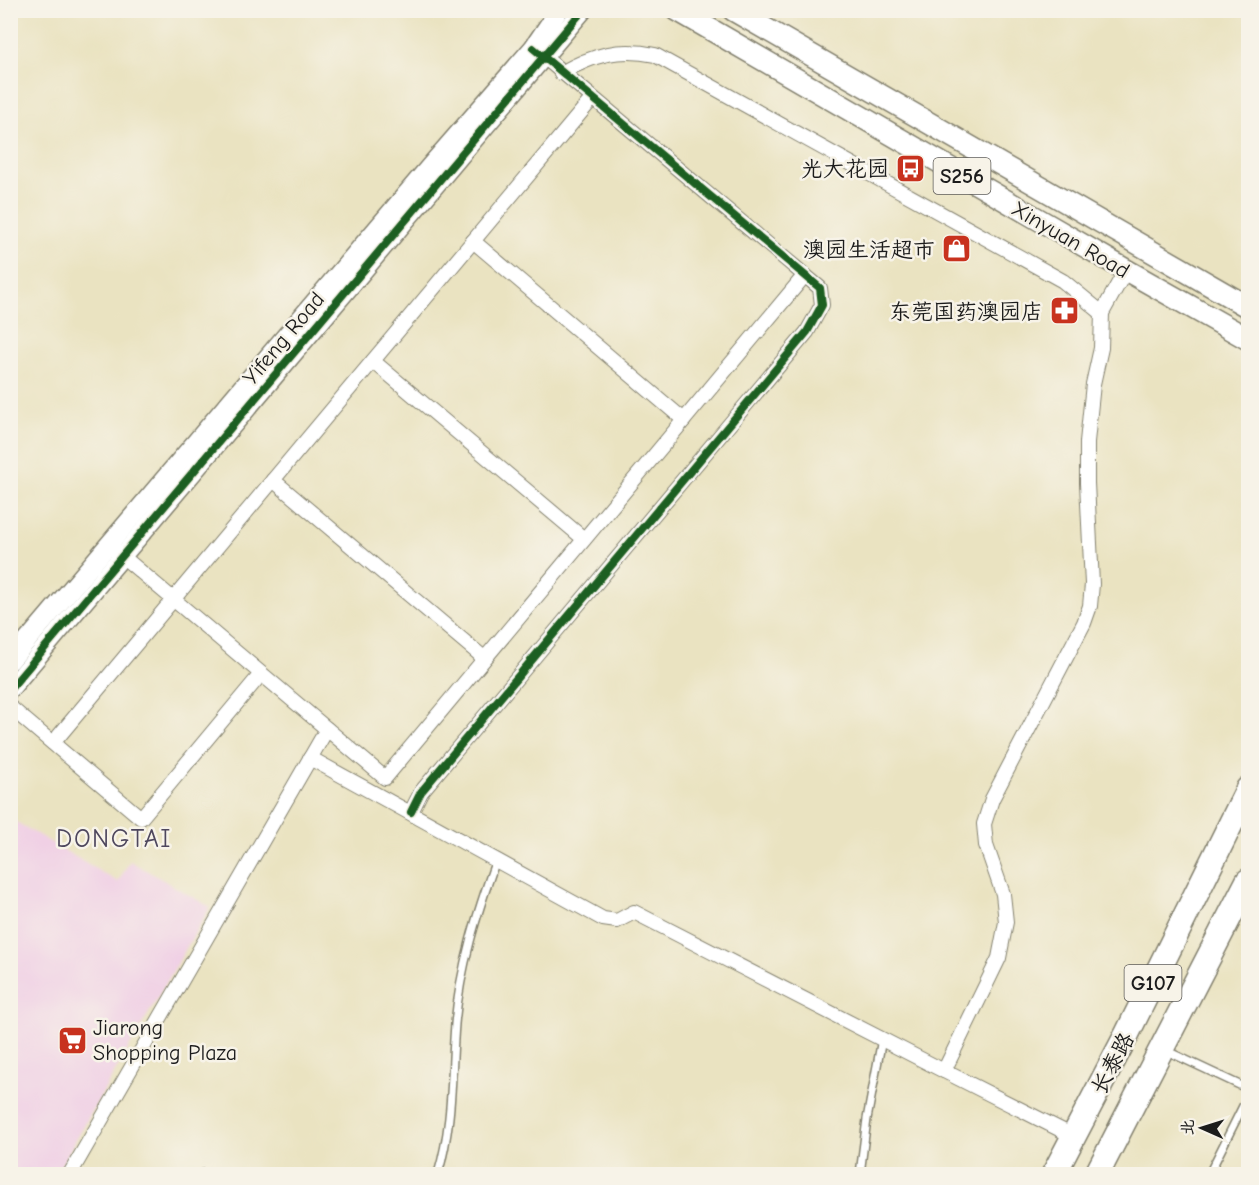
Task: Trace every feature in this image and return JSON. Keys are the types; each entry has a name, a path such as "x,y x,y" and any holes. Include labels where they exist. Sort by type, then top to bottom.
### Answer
{"highway":[{"name":"长泰路","path":"1054,1174 1127,1034 1248,789"},
{"name":"长泰路","path":"1097,1174 1248,881"}],"main road":[{"name":"Xinyuan Road","path":"677,10 1248,339"},
{"name":"Xinyuan Road","path":"733,10 1248,307"}],"street":[{"name":"Yifeng Road","path":"538,53 559,10"},
{"name":"Yifeng Road","path":"10,689 116,551 430,165 538,53 583,10"},
{"path":"561,73 582,61 607,53 634,50 655,55 1063,281 1102,313"},
{"path":"411,812 421,792 807,332 822,305 820,288 538,53"},
{"path":"53,743 592,99"},
{"path":"473,241 684,420"},
{"path":"944,1071 999,958 1006,922 1003,894 986,845 984,824 992,799 1084,623 1090,606 1087,442 1093,384 1101,348 1102,313 1125,270"},
{"path":"116,551 385,778 805,275"},
{"path":"373,361 584,539"},
{"path":"273,480 484,658"},
{"name":"Yifeng Road","path":"10,661 116,551"},
{"path":"10,708 141,818 261,674"},
{"path":"70,1174 327,729"},
{"path":"310,758 603,919 617,921 634,912 1074,1136"}],"lane":[{"path":"438,1174 449,1122 454,1080 455,1023 464,968 477,913 496,860"},
{"path":"860,1174 867,1119 882,1040"},
{"path":"1163,1049 1248,1089"},
{"path":"1209,1174 1248,1096"}],"shaded area":[{"name":"Jiarong Shopping Plaza","path":"11,819 118,882 130,861 210,907 56,1174 15,1174 11,1172"}],"cycle path":[{"path":"10,689 583,10"},
{"path":"411,812 421,792 807,332 822,305 820,288 533,48"}],"place":[{"name":"光大花园","path":"910,168"},
{"name":"澳园生活超市","path":"956,249"},
{"name":"东莞国药澳园店","path":"1064,311"},
{"name":"Jiarong Shopping Plaza","path":"72,1040"}],"district":[{"name":"DONGTAI","path":"114,838"}]}
